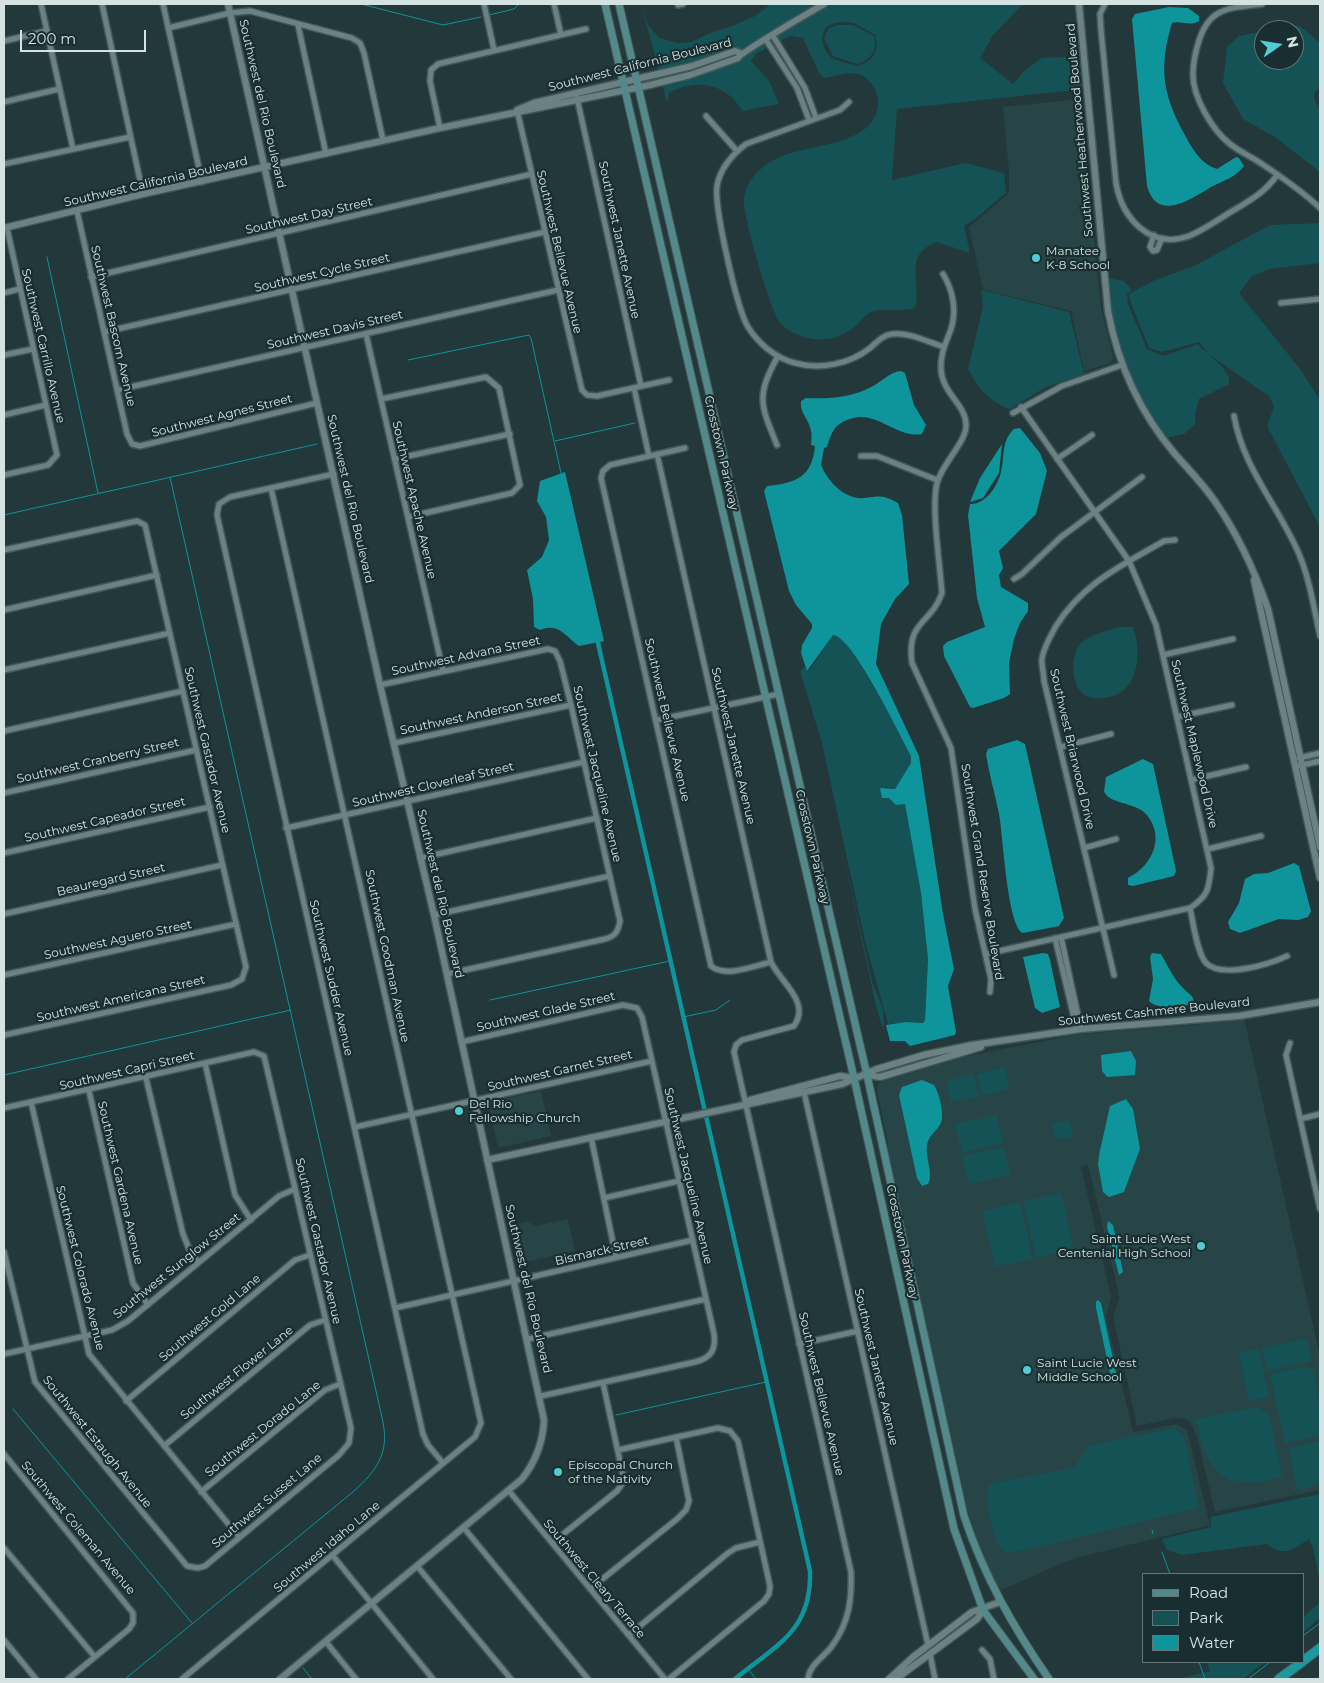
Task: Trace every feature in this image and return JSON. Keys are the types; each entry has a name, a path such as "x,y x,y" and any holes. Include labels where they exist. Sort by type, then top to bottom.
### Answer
{"highway":[{"path":"1304,1661 1320,1648"},
{"path":"1279,1679 1302,1663"}],"main road":[{"name":"Crosstown Parkway","path":"605,4 854,1078 954,1528 983,1610 1034,1679"},
{"name":"Crosstown Parkway","path":"619,4 867,1075 964,1516 974,1544 1000,1602 1017,1634 1049,1679"}],"street":[{"path":"41,4 73,149"},
{"path":"102,4 143,194"},
{"path":"163,4 202,182"},
{"name":"Southwest del Rio Boulevard","path":"228,4 406,800 434,915 541,1396 544,1420 542,1444 531,1468 509,1490 280,1679"},
{"path":"484,4 494,50"},
{"path":"554,4 561,35"},
{"name":"Southwest California Boulevard","path":"517,110 524,111 577,98 638,87 708,69 738,58 740,53 773,36 824,4"},
{"name":"Southwest Heatherwood Boulevard","path":"1079,4 1108,311 1122,365 1142,407 1158,431 1216,503 1235,534 1252,572 1296,758 1320,847"},
{"path":"1105,4 1100,14 1101,30 1119,199 1133,223 1162,238 1188,236 1264,191 1277,175"},
{"path":"1262,4 1224,6 1210,19 1201,34 1194,57 1193,76 1195,91 1216,130 1229,144 1298,187 1320,208"},
{"path":"168,28 230,13 250,11 352,38 360,43 383,140"},
{"path":"298,25 326,154"},
{"path":"440,128 430,81 431,70 438,64 586,29"},
{"path":"4,41 46,31"},
{"path":"773,36 805,88 816,118"},
{"path":"766,40 797,88 809,120"},
{"name":"Southwest California Boulevard","path":"5,228 143,194 517,110 534,103 692,66 736,51 740,53"},
{"path":"4,102 59,89"},
{"name":"Southwest Janette Avenue","path":"577,98 641,386"},
{"path":"849,102 840,110 763,136 736,151 720,176 716,201 719,216 741,310 757,339 778,356 795,363 813,366 843,362 862,353 890,334 901,334 944,347 951,328 954,308 950,285 944,274"},
{"name":"Southwest Bellevue Avenue","path":"517,110 580,386 587,395 597,396 634,388"},
{"path":"706,116 736,151"},
{"path":"4,164 130,137"},
{"name":"Southwest Day Street","path":"92,277 532,174"},
{"name":"Southwest Bascom Avenue","path":"77,211 127,434 132,444"},
{"name":"Southwest Carrillo Avenue","path":"4,475 48,466 57,454 5,228"},
{"name":"Southwest Cycle Street","path":"104,332 545,232"},
{"path":"1154,235 1150,247 1153,251 1157,250 1162,238"},
{"path":"4,293 19,289"},
{"name":"Southwest Davis Street","path":"117,390 558,290"},
{"path":"1281,303 1320,299"},
{"name":"Southwest Apache Avenue","path":"366,334 443,671"},
{"name":"Southwest Grand Reserve Boulevard","path":"944,347 941,357 941,374 950,396 965,417 967,428 959,445 944,465 937,480 936,503 942,592 938,604 919,624 911,638 910,650 912,663 951,748 975,909 991,979 990,992"},
{"path":"4,355 33,349"},
{"path":"777,445 764,412 762,395 766,378 778,356"},
{"path":"1013,413 1062,386 1122,365"},
{"path":"380,399 486,377 493,380 499,388 510,434 520,485 512,493 408,517"},
{"path":"669,380 634,388 649,456 685,448"},
{"name":"Southwest Agnes Street","path":"132,444 140,446 317,403"},
{"path":"4,415 46,405"},
{"name":"Southwest Maplewood Drive","path":"1021,407 1129,561 1156,625 1211,868 1209,888 1202,900 1190,908"},
{"path":"1234,416 1237,434 1245,455 1299,554 1307,574 1320,636"},
{"path":"395,458 510,434"},
{"path":"1058,459 1092,434"},
{"name":"Southwest Janette Avenue","path":"657,454 771,962 797,1000 801,1010 799,1019 794,1026 787,1029"},
{"name":"Southwest Bellevue Avenue","path":"649,456 610,465 603,471 601,478 711,966 717,971 726,972 771,962"},
{"path":"860,456 877,456 937,480"},
{"path":"271,488 334,474"},
{"path":"1014,579 1022,574 1061,537 1142,477"},
{"name":"Southwest Sudder Avenue","path":"271,488 230,497 219,504 217,515 424,1438 444,1463"},
{"name":"Southwest Goodman Avenue","path":"271,488 481,1419 481,1427"},
{"name":"Southwest Gastador Avenue","path":"4,550 137,521 145,525 246,967 242,979"},
{"name":"Southwest Briarwood Drive","path":"1114,975 1044,681 1042,658 1051,634 1067,609 1080,594 1099,579 1164,541 1175,540"},
{"path":"4,610 157,575"},
{"path":"4,670 170,633"},
{"path":"1163,655 1233,639"},
{"name":"Southwest Advana Street","path":"380,685 548,649 555,652"},
{"name":"Southwest Jacqueline Avenue","path":"446,974 614,936 618,930 620,921 572,705 560,661 555,652"},
{"path":"4,731 183,691"},
{"path":"657,720 779,694"},
{"name":"Southwest Anderson Street","path":"394,743 572,705"},
{"path":"1177,717 1232,705"},
{"path":"1061,746 1111,734"},
{"name":"Southwest Cranberry Street","path":"4,793 196,750"},
{"path":"1296,758 1320,753"},
{"path":"1298,766 1320,761"},
{"name":"Southwest Cloverleaf Street","path":"286,828 584,762"},
{"name":"Southwest Heatherwood Boulevard","path":"1298,766 1320,878"},
{"path":"1192,780 1246,767"},
{"name":"Southwest Capeador Street","path":"4,853 210,807"},
{"path":"420,858 597,818"},
{"path":"1208,849 1261,836"},
{"path":"1084,848 1116,839"},
{"name":"Beauregard Street","path":"4,914 222,865"},
{"path":"434,915 610,876"},
{"path":"986,954 1190,908 1201,955 1207,964 1216,969 1228,972 1287,956"},
{"name":"Southwest Aguero Street","path":"4,975 236,924"},
{"path":"1058,937 1082,1029"},
{"name":"Southwest Americana Street","path":"4,1035 231,985 242,979"},
{"name":"Southwest Cashmere Boulevard","path":"488,1160 709,1110 842,1084 854,1078 867,1075 880,1077 990,1044 1082,1029 1239,1016 1320,1002"},
{"name":"Southwest Glade Street","path":"461,1042 623,1005 635,1006"},
{"name":"Southwest Jacqueline Avenue","path":"603,1384 701,1361 713,1352 714,1334 666,1120 642,1016 635,1006"},
{"name":"Southwest Bellevue Avenue","path":"787,1029 742,1040 736,1045 734,1052 851,1572 852,1595 848,1615 839,1636 812,1668 808,1679"},
{"path":"1290,1043 1286,1055 1320,1209"},
{"name":"Southwest Gastador Avenue","path":"254,1052 262,1054 267,1061 350,1428 349,1443"},
{"name":"Southwest Capri Street","path":"4,1108 89,1091 254,1052"},
{"name":"Southwest Garnet Street","path":"355,1127 652,1061"},
{"path":"206,1063 235,1195 251,1220"},
{"name":"Southwest Cashmere Boulevard","path":"744,1103 751,1099 840,1076 854,1078"},
{"path":"146,1078 183,1234 189,1249 198,1262"},
{"name":"Southwest Gardena Avenue","path":"89,1091 133,1283 148,1305"},
{"name":"Southwest Janette Avenue","path":"804,1092 928,1645"},
{"name":"Southwest Colorado Avenue","path":"31,1102 89,1354 239,1538"},
{"path":"1300,1119 1320,1114"},
{"path":"591,1137 616,1257"},
{"path":"604,1198 679,1181"},
{"name":"Southwest Sunglow Street","path":"4,1354 112,1330 128,1321 279,1196 295,1189"},
{"name":"Bismarck Street","path":"395,1308 693,1240"},
{"name":"Southwest Estaugh Avenue","path":"4,1252 32,1374 45,1396 182,1562 193,1568"},
{"name":"Southwest Gold Lane","path":"126,1401 295,1260 310,1255"},
{"path":"528,1339 706,1298"},
{"name":"Southwest Flower Lane","path":"164,1446 310,1325 325,1320"},
{"path":"800,1344 858,1331"},
{"name":"Southwest Dorado Lane","path":"201,1492 325,1390 340,1384"},
{"path":"541,1396 603,1384 623,1475 620,1487 552,1543"},
{"name":"Southwest Idaho Lane","path":"182,1679 475,1437 481,1427"},
{"path":"618,1450 718,1428 728,1429 738,1441 770,1586 769,1594 764,1601 668,1679"},
{"path":"590,1589 686,1510 689,1493 676,1437"},
{"name":"Southwest Susset Lane","path":"193,1568 205,1566 339,1455 349,1443"},
{"name":"Southwest Coleman Avenue","path":"4,1454 130,1607 134,1616 129,1629 95,1657"},
{"name":"Southwest Cleary Terrace","path":"509,1490 665,1679"},
{"path":"464,1528 588,1679"},
{"path":"629,1635 728,1553 736,1548 760,1542"},
{"path":"4,1548 95,1657 68,1679"},
{"path":"333,1556 433,1679"},
{"path":"417,1566 511,1679"},
{"path":"889,1679 928,1645 972,1612 983,1610 1000,1602"},
{"path":"896,1679 977,1619 983,1610"},
{"path":"4,1640 36,1679"},
{"path":"326,1642 356,1679"},
{"path":"982,1650 990,1659 994,1679"},
{"path":"930,1654 935,1679"}],"shaded area":[{"name":"Manatee K-8 School","path":"1080,99 1101,308 1113,357 1111,363 1084,371 1071,311 983,290 969,227 1009,193 1003,107"},
{"path":"1244,1018 1320,1357 1320,1490 1215,1512 1198,1440 1191,1423 1185,1419 1176,1418 1137,1426 1113,1316 1119,1299 1117,1286 1088,1165 1081,1166 1111,1297 1106,1317 1133,1432 1177,1424 1187,1430 1210,1525 1072,1559 1001,1590 991,1579 973,1531 951,1447 887,1152 888,1143 877,1091 878,1085 883,1080 945,1060 1081,1034 1194,1025"},
{"path":"541,1091 551,1136 498,1148 489,1107 492,1107 491,1102"},
{"path":"568,1219 575,1251 521,1263 513,1225 528,1222 536,1226"}],"green space":[{"path":"641,4 648,25 659,38 678,43 691,42 715,31 727,28 755,16 771,4 820,4 765,38 740,50 659,71"},
{"path":"828,4 1023,4 993,35 980,58 1013,84 1024,71 1042,58 1082,56 1085,89 897,109 892,180 965,163 1004,173 1006,193 964,226 970,253 937,242 920,254 915,270 917,298 915,308 874,311 852,329 834,338 808,338 787,329 776,316 759,267 749,230 744,205 745,192 757,173 776,159 792,153 838,142 865,129 874,119 878,98 876,91 867,79 858,74 852,73 824,78 819,73 803,38 790,36 779,42 776,36","holes":["840,22 854,23 875,35 877,46 874,55 867,62 857,66 832,58 826,51 822,38 827,27"]},
{"path":"838,25 853,25 874,36 875,46 870,57 857,64 833,56 824,38 829,28"},
{"path":"1304,29 1320,43 1320,87 1315,92 1314,97 1320,112 1320,172 1275,137 1243,119 1223,83 1227,47 1239,36 1254,33 1254,70 1304,70"},
{"path":"765,43 768,47 756,54 751,61 769,81 779,104 742,111 728,94 710,86 700,85 679,88 669,93 667,103 662,84 742,54"},
{"path":"1320,223 1320,263 1269,269 1252,276 1239,293 1300,369 1320,400 1320,527 1267,426 1274,407 1269,396 1208,354 1199,342 1162,352 1149,348 1129,294 1153,281 1194,266 1270,225"},
{"path":"1107,278 1124,281 1132,290 1127,294 1128,304 1147,349 1163,356 1198,344 1227,373 1229,384 1199,399 1195,414 1195,424 1184,434 1166,438 1142,401 1125,362 1119,342"},
{"path":"981,290 1069,312 1084,374 1046,387 1010,409 990,398 980,388 968,369 983,307"},
{"path":"1121,627 1133,627 1136,637 1137,660 1131,681 1125,689 1116,695 1102,698 1087,696 1078,688 1075,681 1073,665 1077,650 1085,640 1102,632"},
{"path":"833,634 841,639 852,651 863,668 911,756 911,763 895,789 885,787 893,802 905,804 921,893 928,959 925,1020 923,1023 888,1024 865,941 822,743 800,671 805,666 807,671 811,668"},
{"path":"836,822 872,981 883,1009 884,1025 882,1026 876,1006"},
{"path":"1005,1067 1010,1089 982,1096 977,1074"},
{"path":"974,1074 979,1096 951,1102 946,1081"},
{"path":"997,1115 1003,1143 962,1153 955,1124"},
{"path":"1070,1120 1073,1137 1055,1139 1052,1124"},
{"path":"1004,1147 1010,1175 969,1184 962,1156"},
{"path":"1061,1193 1074,1249 1036,1258 1023,1201"},
{"path":"1020,1202 1033,1259 995,1267 982,1211"},
{"path":"1307,1338 1312,1361 1267,1371 1262,1348"},
{"path":"1259,1349 1269,1397 1249,1401 1239,1353"},
{"path":"1306,1366 1314,1371 1320,1404 1320,1435 1285,1443 1270,1376 1274,1373"},
{"path":"1257,1407 1269,1415 1282,1477 1259,1482 1231,1480 1213,1466 1207,1456 1195,1419"},
{"path":"1174,1428 1184,1435 1199,1508 1021,1551 1005,1553 1000,1547 990,1522 988,1487 994,1483 1072,1468 1079,1461 1088,1446"},
{"path":"1320,1441 1320,1481 1309,1488 1298,1491 1289,1451 1290,1448"},
{"path":"1320,1494 1320,1582 1313,1548 1309,1539 1293,1549 1283,1551 1278,1551 1267,1544 1182,1555 1167,1550 1162,1539 1211,1527 1211,1517"},
{"path":"1320,1596 1320,1618 1304,1631 1304,1616 1319,1603"},
{"path":"1207,1663 1264,1663 1243,1679 1178,1679 1210,1671"}],"water":[{"path":"1169,7 1188,8 1199,16 1199,21 1196,23 1172,23 1165,54 1165,82 1178,122 1195,152 1206,164 1217,169 1236,157 1239,158 1244,166 1225,181 1185,202 1166,206 1158,203 1152,197 1147,186 1132,19 1135,14"},
{"path":"901,371 905,373 914,405 926,425 922,434 904,432 869,418 850,419 840,423 834,429 827,447 824,448 821,465 828,478 844,493 858,498 885,497 898,503 902,515 909,584 895,599 881,624 876,664 919,756 943,914 954,969 948,986 956,1032 955,1035 910,1046 905,1041 890,1041 886,1025 906,1022 923,1023 925,1020 928,959 921,893 905,804 896,805 889,798 882,798 880,788 895,789 911,763 911,756 875,688 852,651 841,639 833,635 807,671 801,653 802,645 812,628 812,624 796,605 789,591 764,491 767,486 786,483 800,477 810,465 815,446 811,445 811,430 802,411 801,401 806,398 831,398 856,394 875,385 893,373"},
{"path":"1020,428 1040,453 1047,471 1036,514 999,551 1003,568 999,575 1001,587 1028,603 1028,611 1020,623 1014,639 1009,663 1010,694 1004,698 973,708 970,707 944,656 943,646 947,642 985,627 977,598 968,515 970,504 986,498 994,489 1001,472 1007,439 1014,429"},
{"path":"1002,444 999,473 983,498 970,502 980,478"},
{"path":"565,472 604,641 579,646 557,629 547,628 540,630 534,627 533,599 527,570 542,557 549,540 546,517 537,501 540,481"},
{"path":"1017,740 1025,744 1064,918 1059,926 1023,933 1013,915 1009,898 999,814 986,754 988,749"},
{"path":"1143,759 1153,764 1176,871 1174,876 1133,886 1128,885 1128,878 1150,859 1154,850 1155,832 1146,814 1135,807 1116,801 1104,791 1106,777"},
{"path":"1294,863 1299,866 1311,911 1308,917 1298,920 1279,919 1240,933 1230,929 1228,922 1239,903 1245,879 1254,874 1268,873"},
{"path":"1043,953 1048,954 1050,960 1060,1007 1042,1013 1035,1008 1023,957"},
{"path":"1152,953 1161,954 1176,980 1192,996 1194,1003 1184,1006 1164,1007 1149,1001 1153,979 1150,957"},
{"path":"1131,1051 1136,1061 1135,1075 1107,1077 1102,1071 1101,1055"},
{"path":"922,1080 934,1085 938,1092 942,1119 928,1141 930,1180 928,1184 922,1186 917,1178 899,1095 902,1087"},
{"path":"1126,1099 1133,1109 1140,1149 1124,1192 1109,1197 1103,1192 1098,1164 1099,1155 1110,1106"},
{"path":"1108,1221 1113,1225 1123,1272 1119,1275 1107,1227"},
{"path":"1098,1300 1101,1303 1118,1382 1116,1384 1112,1382 1096,1308"}],"waterway":[{"path":"361,4 443,25 481,17"},
{"path":"489,15 514,9 519,4"},
{"path":"47,257 98,493"},
{"path":"408,360 529,335 561,473"},
{"path":"555,441 635,423"},
{"path":"4,515 317,444"},
{"path":"125,1679 354,1491 375,1468 383,1452 384,1443 383,1422 170,477"},
{"path":"598,643 810,1571 809,1591 805,1608 798,1623 777,1646 735,1679"},
{"path":"490,1000 670,961"},
{"path":"683,1017 716,1010 730,1000"},
{"path":"4,1075 291,1010"},
{"path":"616,1415 766,1382"},
{"path":"13,1409 192,1623"},
{"path":"1152,1530 1153,1534"},
{"path":"1162,1552 1170,1573"},
{"path":"1304,1635 1320,1623"},
{"path":"1199,1663 1205,1679"},
{"path":"1248,1679 1269,1663"},
{"path":"303,1668 312,1679"},
{"path":"748,1669 756,1679"}],"place":[{"name":"Manatee K-8 School","path":"1036,258"},
{"name":"Del Rio Fellowship Church","path":"459,1111"},
{"name":"Saint Lucie West Centenial High School","path":"1201,1246"},
{"name":"Saint Lucie West Middle School","path":"1027,1370"},
{"name":"Episcopal Church of the Nativity","path":"558,1472"}]}
